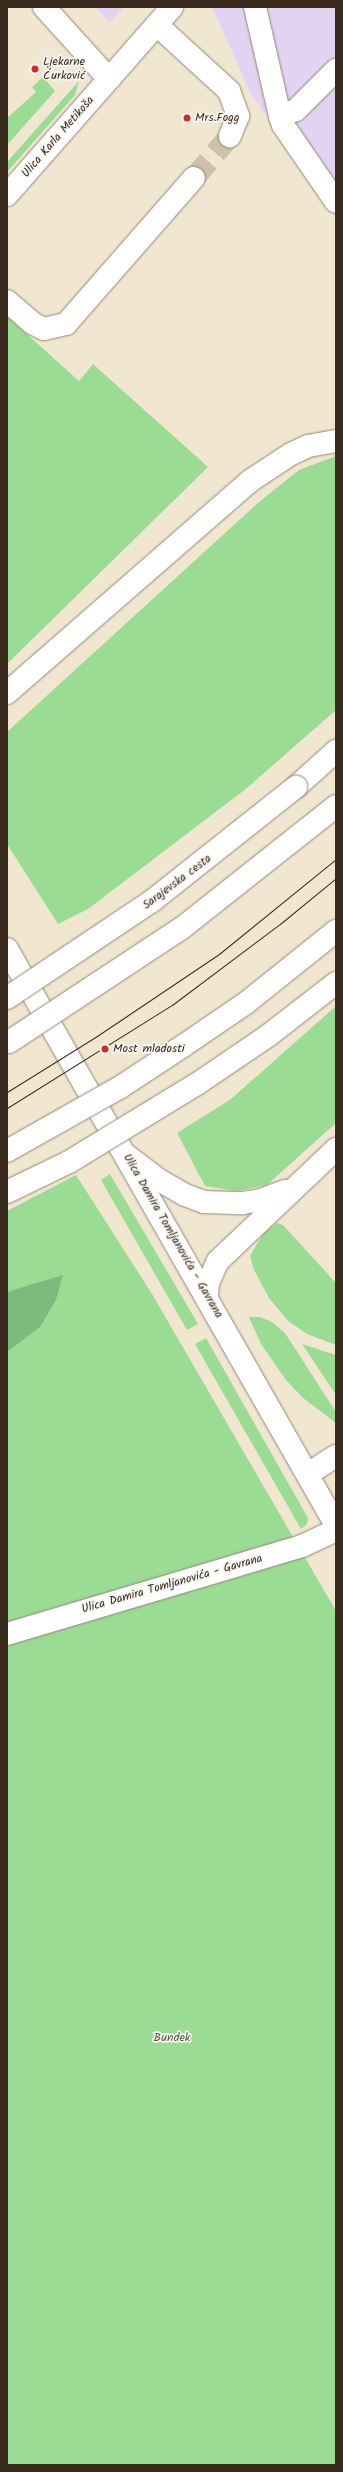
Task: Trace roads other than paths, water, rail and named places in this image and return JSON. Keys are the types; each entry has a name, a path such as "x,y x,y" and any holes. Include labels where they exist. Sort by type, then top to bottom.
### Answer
{"main road":[{"path":"44,7 109,79"},
{"name":"Ulica Karla Metikoša","path":"7,195 172,7"},
{"path":"255,7 283,125 336,202"},
{"path":"157,24 229,91 238,116 230,136"},
{"path":"280,116 296,110 336,70"},
{"path":"7,301 32,323 44,329 66,324 194,178"},
{"path":"7,692 250,481 302,449 336,441"},
{"name":"Sarajevska cesta","path":"7,998 152,901 296,787 336,751"},
{"path":"7,1044 125,968 182,928 336,806"},
{"path":"7,1151 119,1088 183,1046 246,1002 336,931"},
{"name":"Ulica Damira Tomljanovića - Gavrana","path":"7,948 207,1295 336,1525"},
{"path":"7,1192 69,1162 191,1088 269,1035 336,983"},
{"path":"207,1295 208,1283 218,1260 290,1190 336,1149"},
{"path":"126,1155 159,1180 185,1195 204,1202 242,1203 261,1200 290,1190"},
{"path":"308,1474 336,1456"},
{"name":"Ulica Damira Tomljanovića - Gavrana","path":"7,1634 302,1546 336,1530"}],"tunnel":[{"path":"194,178 230,136"}],"tram line":[{"path":"7,1092 97,1036 219,954 336,859"},
{"path":"7,1108 172,1005 280,924 336,878"}],"place":[{"name":"Ljekarne Ćurković","path":"35,69"},
{"name":"Mrs.Fogg","path":"187,118"},
{"name":"Most mladosti","path":"105,1049"}],"park label":[{"name":"Bundek","path":"172,2038"}]}
